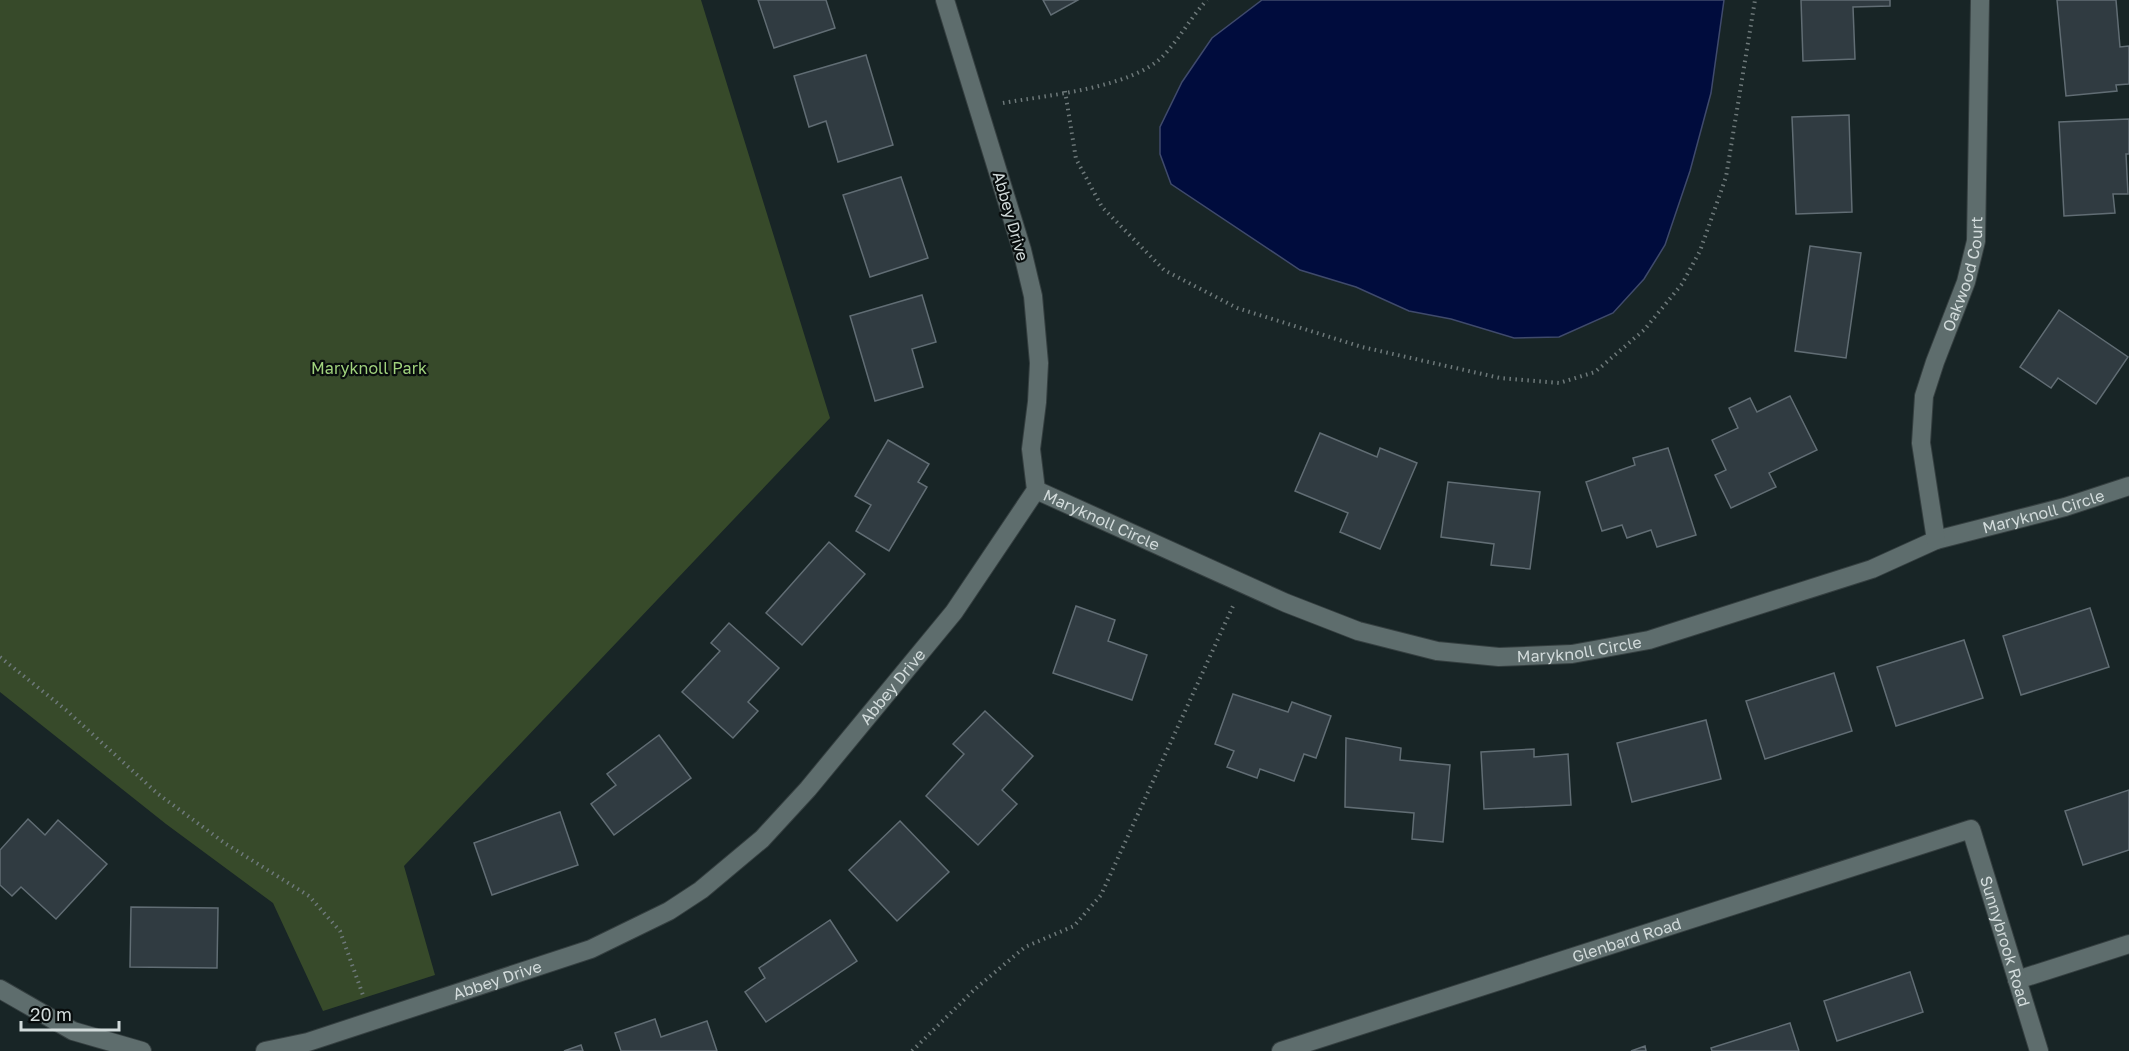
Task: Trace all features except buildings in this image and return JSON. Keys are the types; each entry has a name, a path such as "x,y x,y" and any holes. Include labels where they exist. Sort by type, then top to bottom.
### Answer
{"street":[{"name":"Abbey Drive","path":"265,1051 308,1042 599,945 669,910 732,866 762,839 808,789 954,612 1036,490 1031,449 1039,363 1033,296 1022,250 945,0"},
{"name":"Oakwood Court","path":"1936,540 1921,443 1924,396 1966,282 1976,241 1980,0"},
{"name":"Maryknoll Circle","path":"1036,490 1243,584 1358,631 1425,648 1499,657 1572,654 1617,647 1660,636 1872,569 1936,540 2065,507 2129,486"},
{"name":"Sunnybrook Road","path":"1971,829 2039,1051"},
{"name":"Glenbard Road","path":"1281,1051 1971,829"},
{"path":"2018,980 2129,944"},
{"path":"0,989 73,1031 103,1042 142,1051"}],"path":[{"path":"978,108 1118,80 1143,71 1164,55 1207,0"},
{"path":"1065,91 1076,159 1102,207 1164,270 1237,308 1362,347 1500,378 1559,382 1594,372 1644,330 1682,284 1700,251 1726,177 1755,0"},
{"path":"912,1051 975,989 1025,947 1074,926 1101,896 1243,584"},
{"path":"0,657 66,710 158,794 226,843 309,896 340,931 371,1021"}],"green space":[{"name":"Maryknoll Park","path":"0,0 701,0 830,418 404,866 435,975 323,1011 273,903 166,824 0,692"}],"shaded area":[{"path":"1262,0 1724,0 1711,93 1690,171 1665,245 1644,279 1613,313 1559,337 1514,338 1451,319 1409,311 1356,287 1300,270 1171,184 1160,154 1160,127 1182,82 1212,38"}]}
